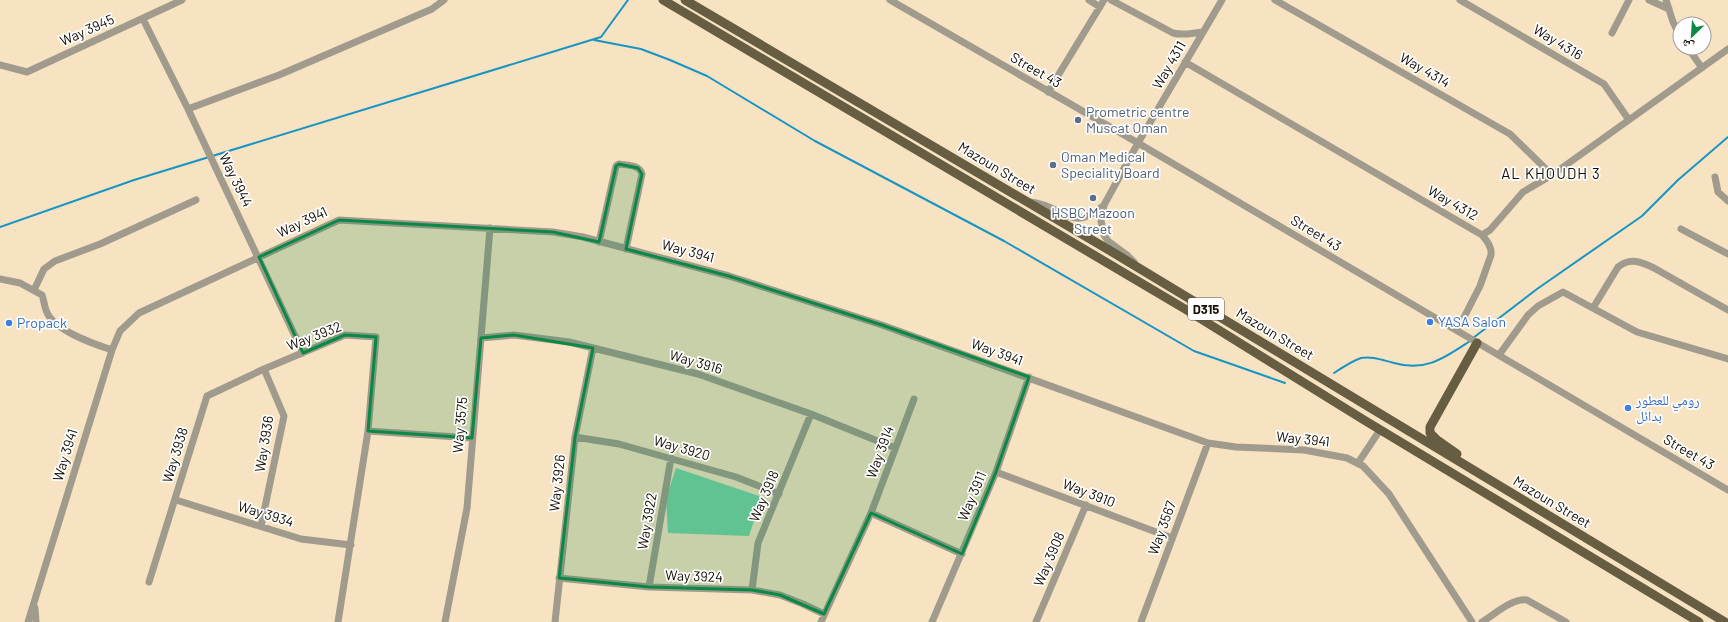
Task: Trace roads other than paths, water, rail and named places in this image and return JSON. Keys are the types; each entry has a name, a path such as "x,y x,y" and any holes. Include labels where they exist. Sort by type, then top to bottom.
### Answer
{"main road":[{"name":"Mazoun Street","path":"663,0 1185,309 1380,430 1699,622"},
{"name":"Mazoun Street","path":"685,0 1137,268 1725,622"},
{"path":"1477,343 1430,427 1430,433 1437,440 1529,504"}],"street":[{"name":"Way 3945","path":"0,65 27,72 182,0"},
{"path":"188,109 279,75 432,9 444,0"},
{"name":"Street 43","path":"890,0 1138,143 1728,490"},
{"path":"1048,92 1102,3 1089,0"},
{"path":"1111,0 1173,33 1183,35 1203,32"},
{"name":"Way 4311","path":"1104,205 1138,143 1222,0"},
{"name":"Way 4314","path":"1275,0 1510,134 1552,176"},
{"name":"Way 4316","path":"1460,0 1604,84 1629,120"},
{"path":"1612,33 1629,0"},
{"path":"1649,0 1669,9"},
{"path":"1666,0 1672,16"},
{"name":"Way 3944","path":"143,19 259,257 303,353"},
{"name":"Way 4312","path":"1185,62 1482,234 1490,230 1523,192 1552,176 1728,49"},
{"path":"1694,56 1702,68"},
{"path":"599,242 616,166 619,164 638,168 641,170 642,174 626,249"},
{"path":"1715,177 1718,192 1728,201"},
{"path":"34,290 44,269 55,261 100,244 196,200"},
{"path":"1026,202 1041,204 1069,217 1078,219 1091,216 1104,205"},
{"path":"1104,205 1101,222 1104,235 1108,241 1127,255 1137,268"},
{"name":"Way 3941","path":"28,622 112,350 120,330 139,313 339,220 553,232 599,242 729,276 867,320 1029,377 1208,443 1236,447 1304,450 1348,458 1358,463 1373,476 1388,494 1472,622"},
{"name":"Way 3575","path":"445,622 467,508 490,228"},
{"path":"1681,229 1728,254"},
{"path":"1457,331 1480,286 1491,256 1492,251 1482,234"},
{"path":"1592,308 1618,267 1624,263 1636,261 1642,262 1654,268 1728,310"},
{"path":"0,279 20,284 42,294 46,311 58,325 83,340 112,350"},
{"path":"1499,355 1519,325 1528,315 1538,306 1558,293 1567,293 1638,332 1728,359"},
{"name":"Way 3932","path":"264,369 346,335 376,337 368,431 338,622"},
{"name":"Way 3916","path":"480,338 514,335 569,342 698,374 811,414 895,448"},
{"name":"Way 3926","path":"554,622 575,437 593,348"},
{"name":"Way 3938","path":"149,582 176,500 207,396 264,369"},
{"name":"Way 3936","path":"262,526 284,416 264,369"},
{"name":"Way 3911","path":"932,622 996,472 1029,377"},
{"name":"Way 3914","path":"821,622 871,513 914,399"},
{"name":"Way 3918","path":"752,590 758,543 811,414"},
{"path":"1358,463 1380,430"},
{"path":"368,431 472,438"},
{"name":"Way 3920","path":"575,437 619,444 736,476 779,494"},
{"name":"Way 3567","path":"1141,622 1208,443"},
{"name":"Way 3922","path":"649,587 671,458"},
{"name":"Way 3910","path":"996,472 1172,538"},
{"name":"Way 3934","path":"176,500 301,539 351,545"},
{"name":"Way 3908","path":"1036,622 1086,505"},
{"path":"871,513 962,554"},
{"name":"Way 3924","path":"559,578 649,587 752,590 780,595 824,614"},
{"path":"1482,622 1514,602 1524,599 1566,622"},
{"path":"35,600 36,622"}],"waterway":[{"path":"0,227 134,180 601,37 628,0"},
{"path":"594,40 641,49 707,76 815,141 1004,241 1194,351 1285,383"},
{"path":"1473,338 1537,289 1642,216 1678,180 1728,137"},
{"path":"1334,373 1361,358 1377,359 1416,366 1434,362 1452,353 1470,341"}],"place":[{"name":"Prometric centre Muscat Oman","path":"1078,120"},
{"name":"Oman Medical Speciality Board","path":"1053,165"},
{"name":"HSBC Mazoon Street","path":"1093,198"},
{"name":"YASA Salon","path":"1430,322"},
{"name":"Propack","path":"9,323"},
{"name":"رومي للعطور بدائل","path":"1628,408"}],"district":[{"name":"AL KHOUDH 3","path":"1551,174"}]}
